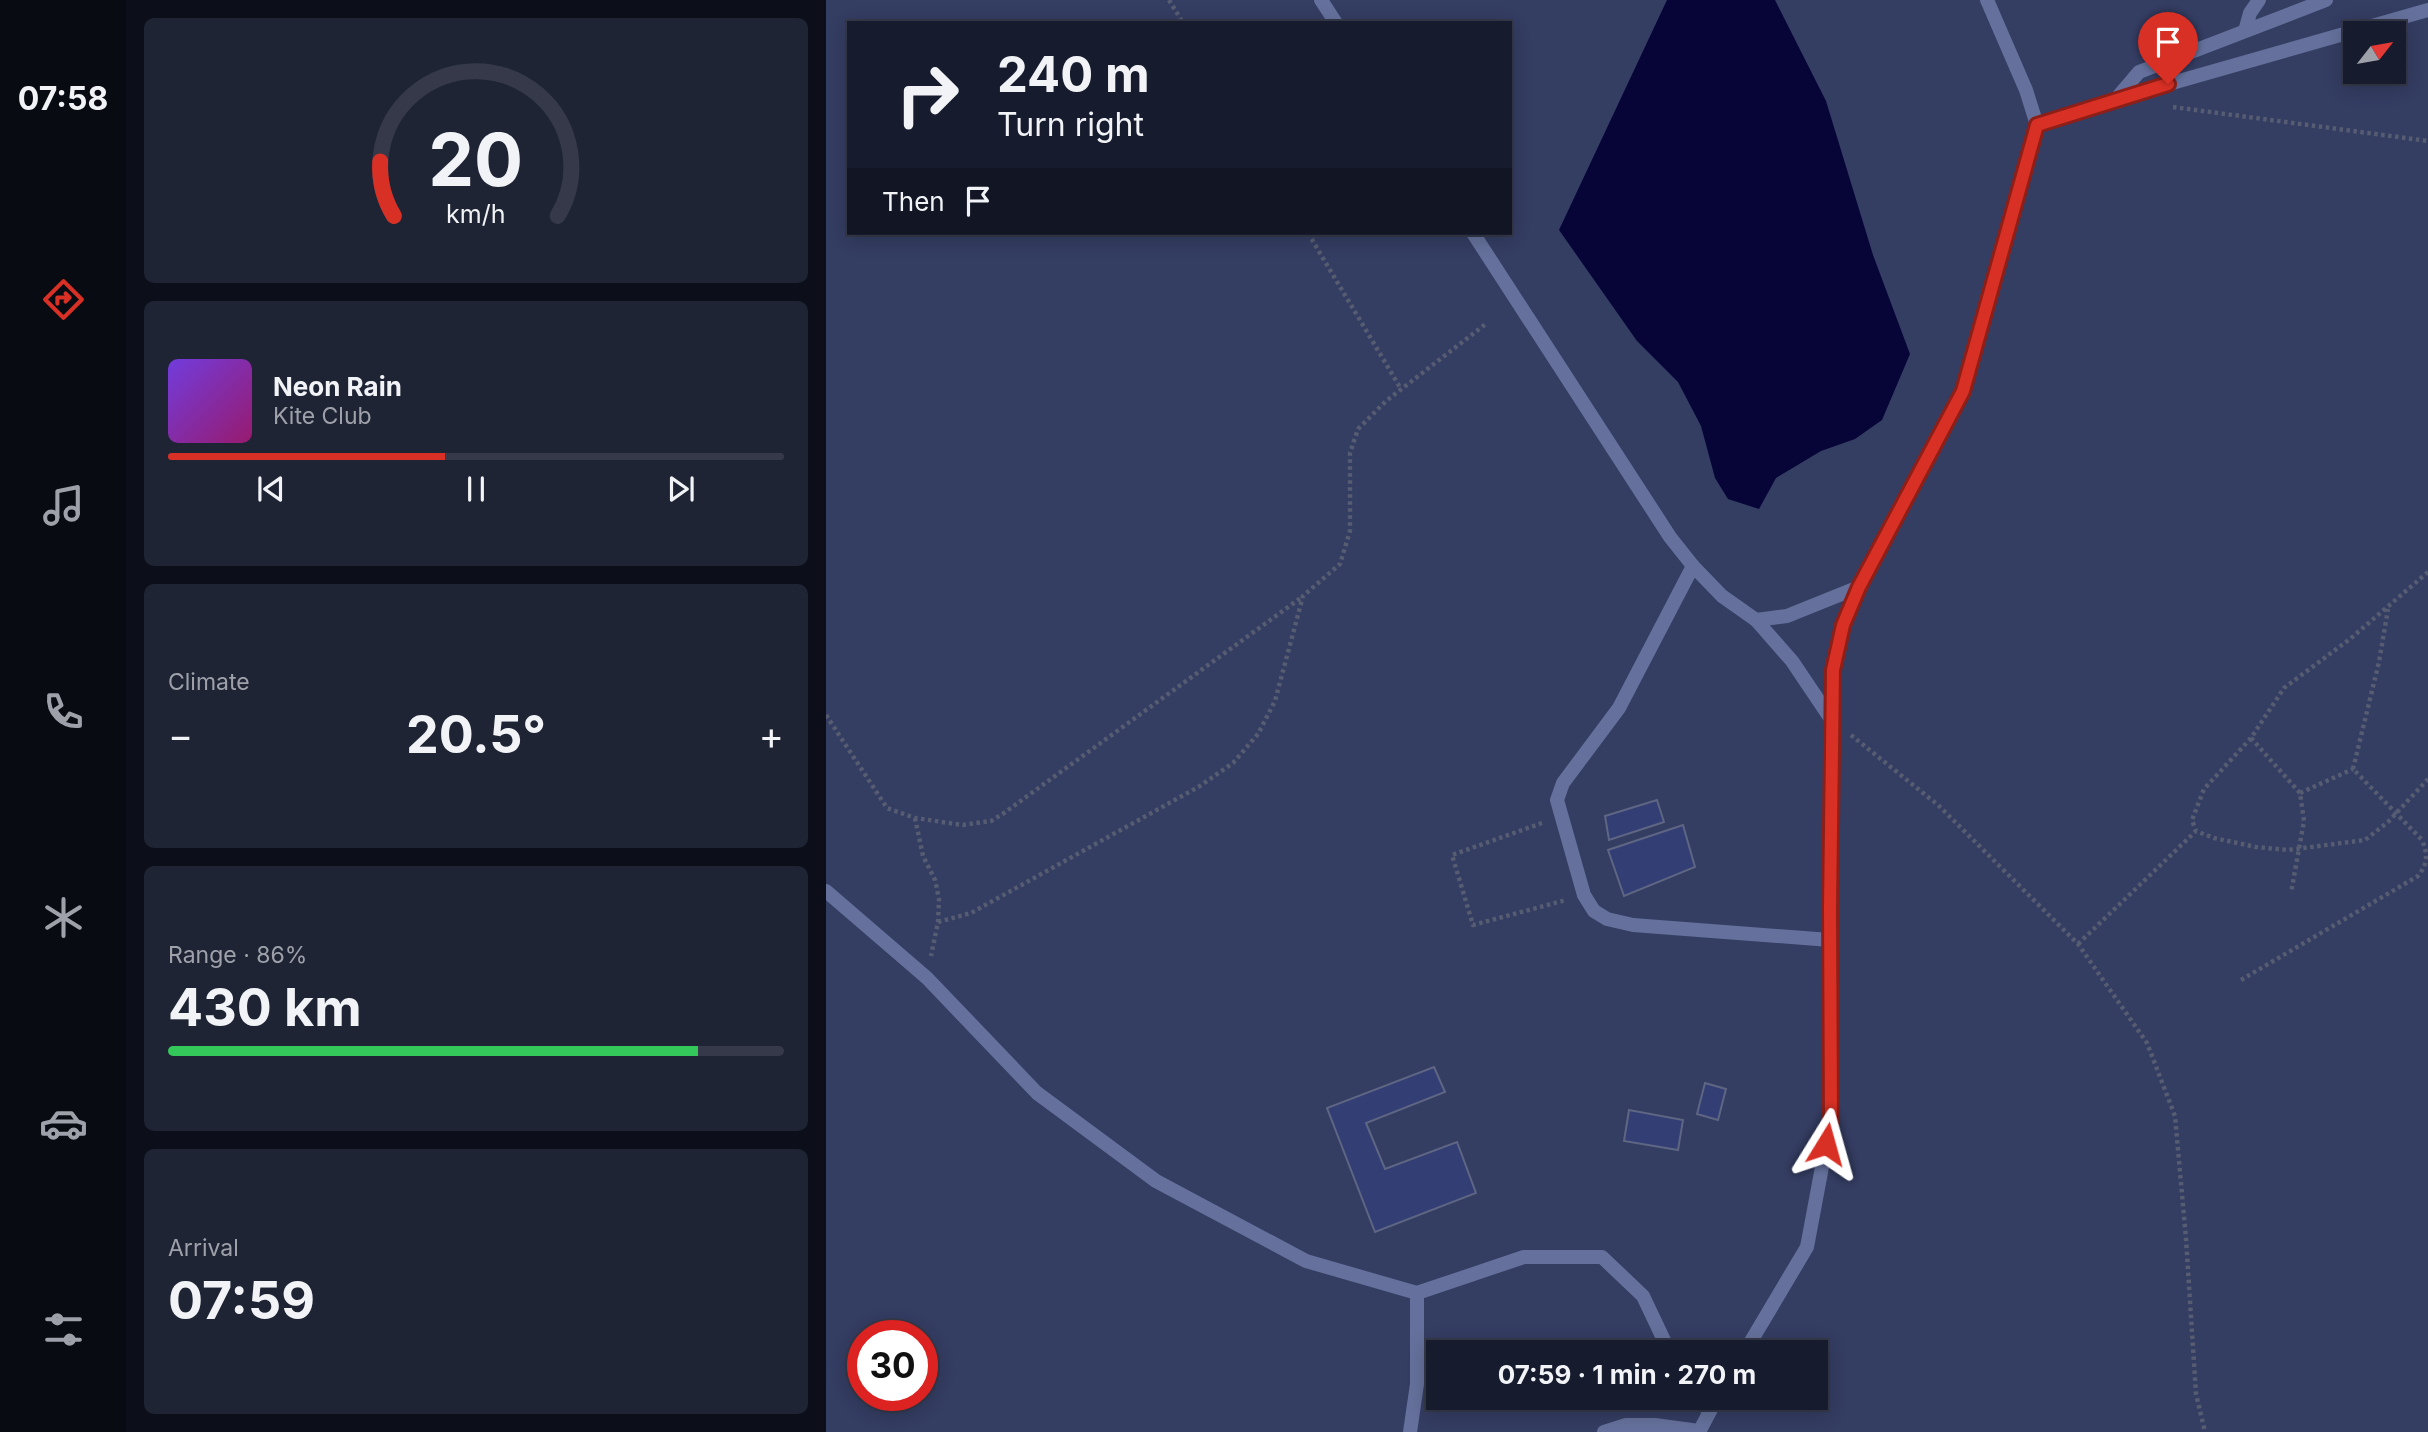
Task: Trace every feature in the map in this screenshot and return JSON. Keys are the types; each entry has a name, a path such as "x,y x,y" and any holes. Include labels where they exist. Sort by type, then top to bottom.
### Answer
{"street":[{"path":"1321,0 1335,21"},
{"path":"1752,1340 1807,1247 1831,1119 1831,719 1833,670 1843,625 1859,587 1963,391 2037,125 2026,90 1987,0"},
{"path":"1997,23 2001,0"},
{"path":"2245,31 2250,13 2259,0"},
{"path":"2116,99 2139,72 2326,0"},
{"path":"2037,125 2116,99 2428,10"},
{"path":"1473,235 1670,537 1722,596 1756,620 1792,661 1831,719"},
{"path":"1693,566 1619,708 1563,783 1557,800 1584,895 1594,911 1607,919 1633,925 1830,940"},
{"path":"1756,620 1787,616 1859,587"},
{"path":"826,891 927,978 1037,1093 1156,1181 1306,1261 1417,1293 1524,1257 1602,1257 1643,1296 1664,1340"},
{"path":"1410,1432 1417,1384 1417,1293"},
{"path":"1604,1432 1626,1425 1655,1425 1699,1432 1709,1412"}],"path":[{"path":"1169,0 1182,21"},
{"path":"2170,107 2428,141"},
{"path":"1309,235 1401,389"},
{"path":"826,715 887,808 915,818 963,825 991,821 1303,596 1340,564 1350,531 1350,453 1353,439 1369,416 1487,323"},
{"path":"2428,572 2350,639 2284,688 2251,738 2204,789 2192,820 2196,831 2256,848 2288,850 2365,840 2378,832 2428,779"},
{"path":"938,922 971,913 1200,786 1233,763 1258,734 1276,701 1303,596"},
{"path":"2353,769 2379,662 2388,607"},
{"path":"1831,719 1938,805 2078,944 2147,1043 2175,1116 2196,1394 2205,1432"},
{"path":"2251,738 2300,793 2304,821 2291,893"},
{"path":"2300,793 2353,769"},
{"path":"2241,980 2418,876 2427,865 2428,853 2422,840 2353,769"},
{"path":"1561,816 1452,855 1473,925 1584,895"},
{"path":"915,818 923,856 935,880 939,899 938,922 927,978"},
{"path":"2078,944 2196,831"}],"shaded area":[{"path":"826,0 2428,0 2428,1432 826,1432"},
{"path":"1667,0 1775,0 1826,101 1873,255 1910,354 1882,420 1855,439 1821,451 1776,478 1759,509 1728,499 1715,478 1701,426 1678,382 1637,341 1559,230"}],"building":[{"path":"1657,800 1664,822 1609,840 1605,816"},
{"path":"1683,825 1695,867 1624,896 1608,850"},
{"path":"1434,1067 1445,1092 1366,1123 1385,1169 1457,1142 1476,1193 1375,1232 1327,1108"},
{"path":"1705,1083 1726,1089 1718,1120 1697,1114"},
{"path":"1629,1110 1683,1120 1678,1150 1624,1141"}],"route":[{"path":"1826,1144 1831,1119 1833,670 1843,625 1859,587 1963,391 2037,125 2168,84"}]}
